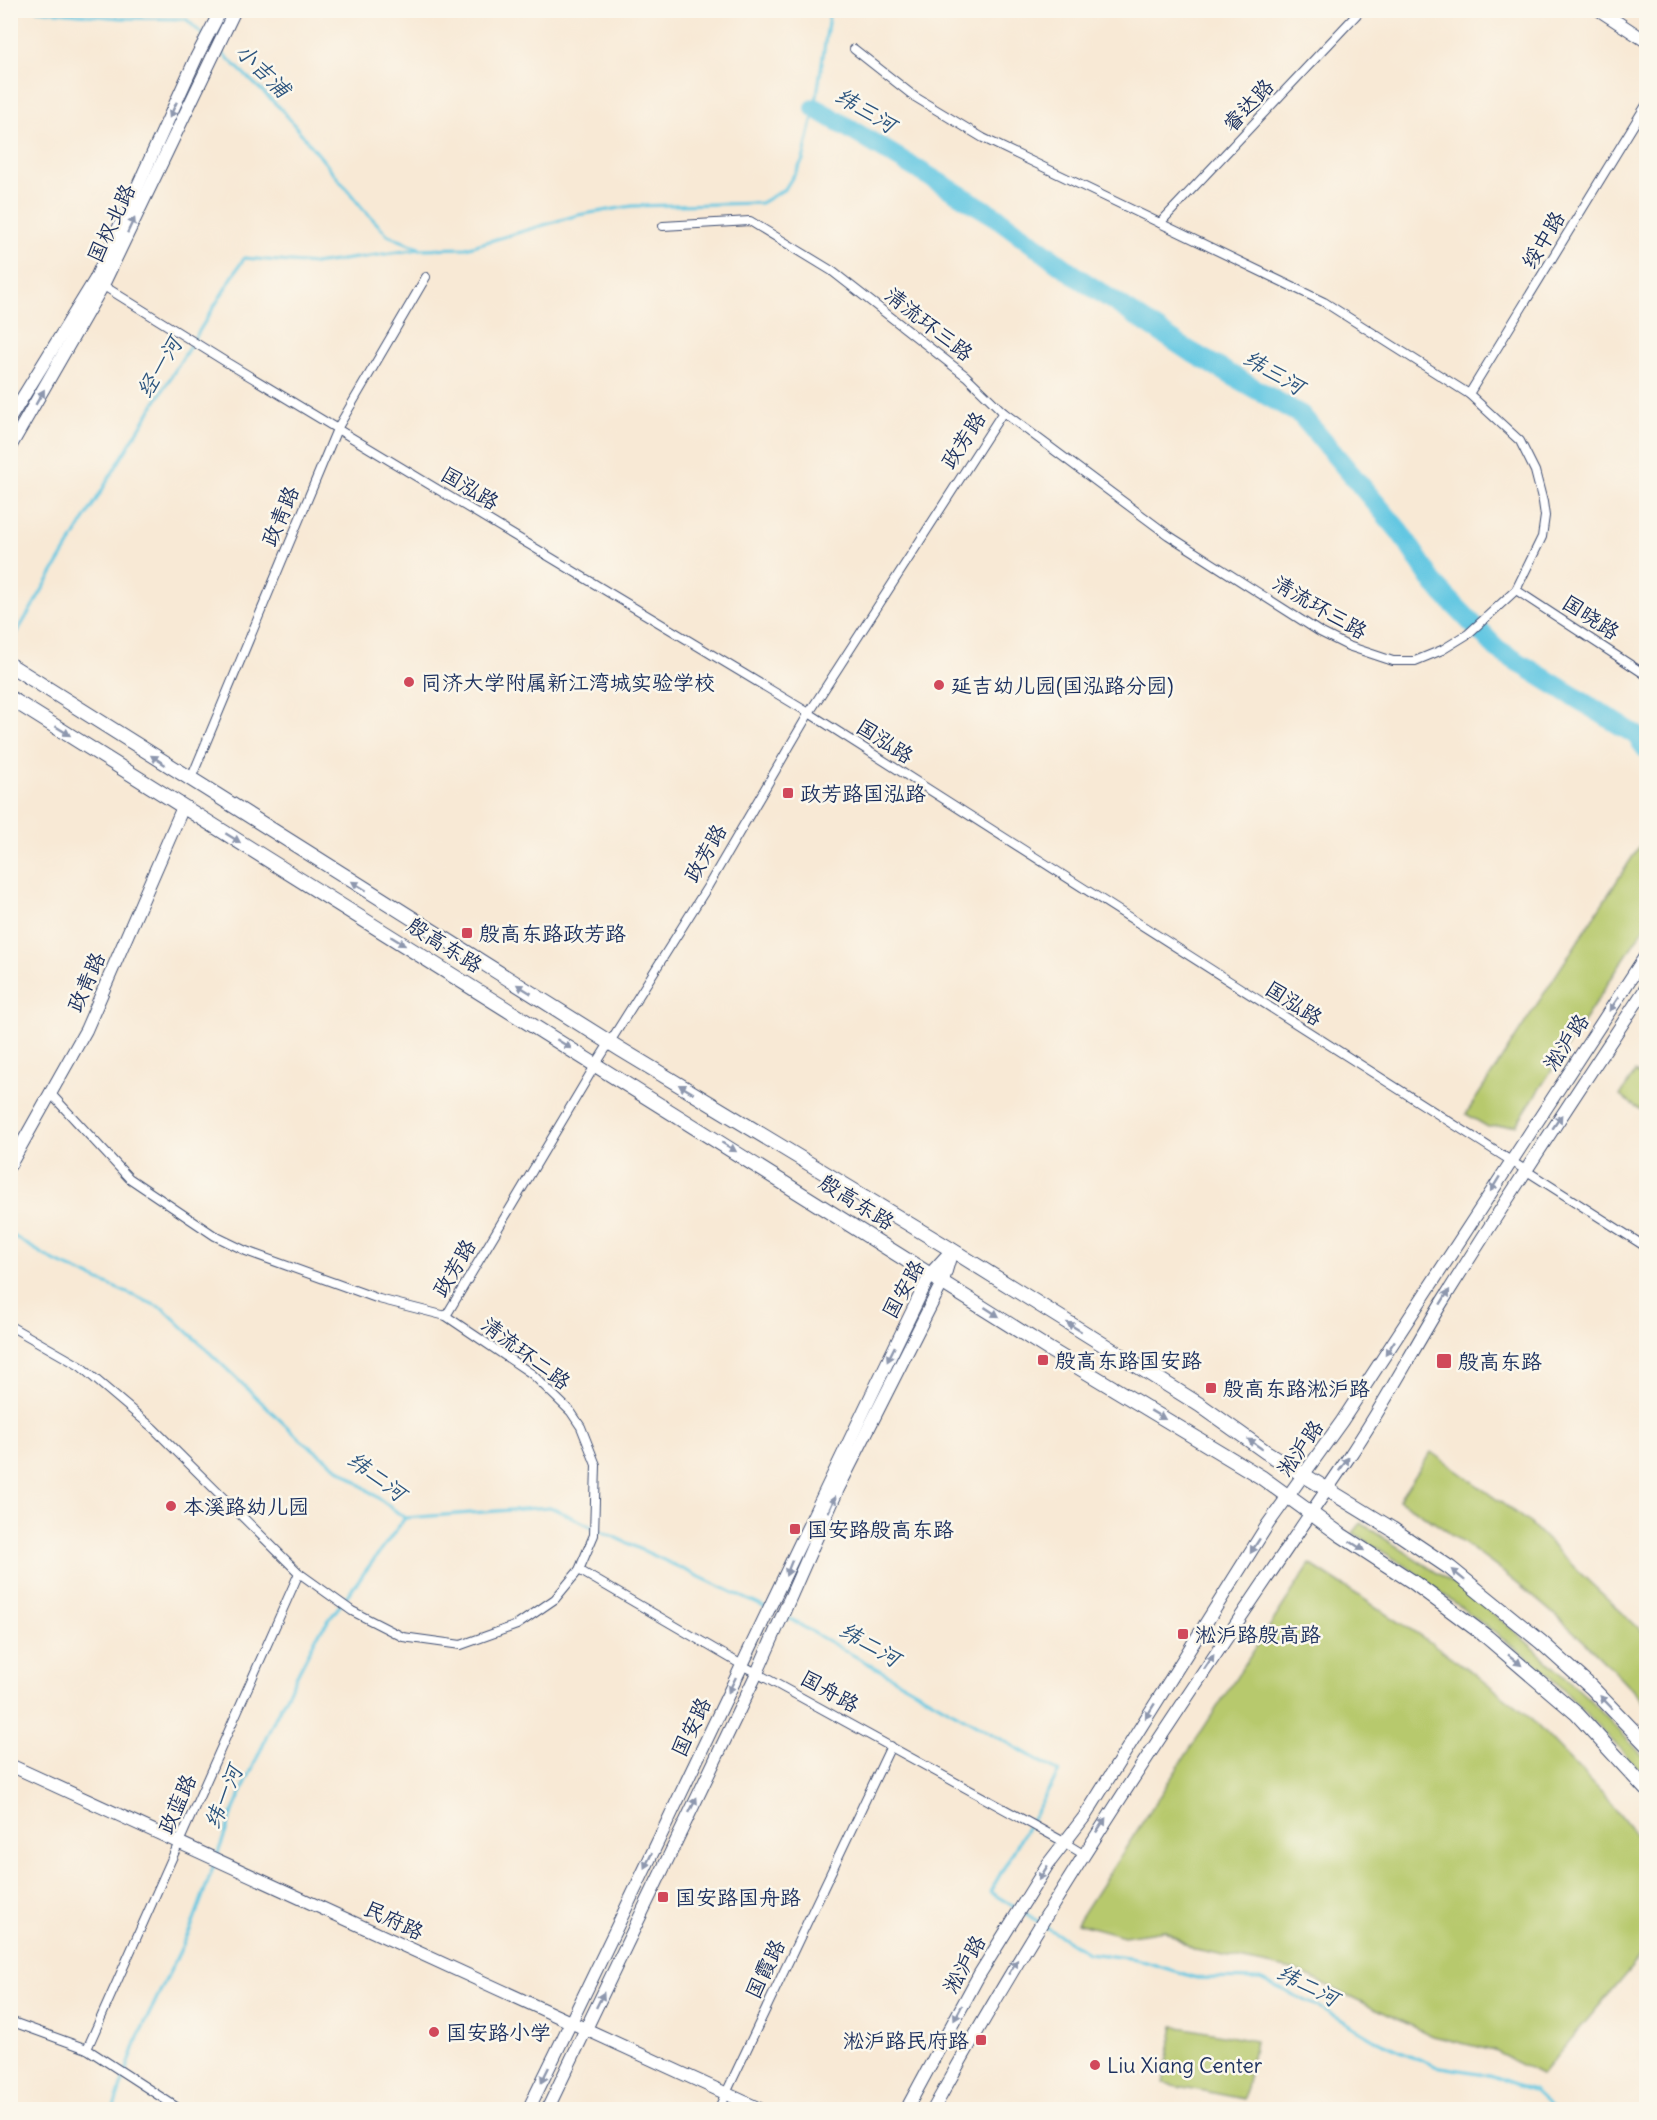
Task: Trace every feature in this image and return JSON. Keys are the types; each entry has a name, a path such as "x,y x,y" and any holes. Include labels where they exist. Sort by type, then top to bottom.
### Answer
{"main road":[{"name":"国权北路","path":"10,418 99,283 197,56 220,20 235,10"},
{"path":"1599,10 1647,41"},
{"name":"国权北路","path":"10,447 99,283 207,66 220,20"},
{"name":"殷高东路","path":"10,665 190,781 609,1042 952,1250 1200,1405 1266,1452 1305,1474 1450,1568 1550,1650 1647,1744"},
{"name":"殷高东路","path":"12,699 1050,1350 1261,1477 1288,1498 1430,1594 1525,1668 1577,1714 1647,1789"},
{"name":"政青路","path":"10,1165 86,1030 183,807"},
{"name":"淞沪路","path":"906,2109 979,1975 1009,1926 1064,1842 1084,1816 1268,1524 1305,1474 1448,1260 1509,1162 1647,955"},
{"name":"淞沪路","path":"933,2109 992,2001 1083,1854 1310,1511 1351,1454 1525,1171 1647,988"},
{"name":"国安路","path":"528,2109 781,1588 803,1531 930,1273 952,1250"},
{"name":"国安路","path":"547,2109 758,1673 838,1489 943,1281 952,1250"},
{"name":"民府路","path":"10,1766 762,2109"}],"street":[{"name":"睿达路","path":"1160,223 1361,10"},
{"name":"清流环三路","path":"663,226 750,221 832,271 966,376 1003,412 1168,535 1320,632 1368,655 1393,661 1415,661 1442,650 1468,634 1516,590 1542,537 1545,516 1543,502 1535,471 1520,441 1469,394 1324,302 983,138 915,97 854,50"},
{"name":"绥中路","path":"1469,394 1647,105"},
{"name":"政青路","path":"190,781 337,429 426,277"},
{"name":"国泓路","path":"99,283 809,714 1509,1162 1647,1247"},
{"name":"政芳路","path":"446,1316 609,1042 708,886 809,714 1003,412"},
{"name":"国晓路","path":"1516,590 1647,675"},
{"name":"清流环二路","path":"10,1326 80,1366 153,1428 298,1573 352,1611 403,1637 461,1645 517,1625 555,1599 579,1570 594,1535 596,1465 581,1427 563,1402 532,1374 446,1316 379,1299 246,1251 215,1236 129,1178 51,1094"},
{"name":"国舟路","path":"579,1570 742,1665 1064,1842"},
{"name":"政蓝路","path":"87,2049 298,1573"},
{"name":"国霞路","path":"718,2109 891,1746"},
{"path":"1064,1842 1083,1854"},
{"path":"10,2021 87,2049 181,2109"}],"green space":[{"path":"1646,836 1646,925 1516,1125 1488,1127 1466,1114"},
{"path":"1635,1072 1646,1079 1644,1112 1620,1096"},
{"path":"1431,1452 1531,1524 1646,1635 1646,1705 1591,1648 1530,1594 1465,1544 1399,1500"},
{"path":"1361,1523 1465,1591 1518,1634 1589,1699 1646,1759 1646,1776 1545,1671 1406,1566 1353,1533"},
{"path":"1310,1564 1430,1642 1526,1714 1604,1795 1646,1848 1646,1950 1541,2075 1494,2051 1433,2036 1297,1971 1195,1950 1164,1930 1124,1936 1077,1923"},
{"path":"1174,2026 1255,2041 1244,2099 1163,2083"}],"waterway":[{"name":"小吉浦","path":"37,10 120,18 186,19 203,35"},
{"name":"经一河","path":"10,644 244,258 314,264 420,249 466,248 578,215 632,206 761,203 785,189 803,160 815,108 830,10"},
{"name":"小吉浦","path":"219,50 282,110 363,209 388,235 419,248"},
{"name":"纬三河","path":"815,108 995,216 1080,279 1186,349 1301,415 1401,533 1435,585 1497,649 1636,735 1646,749"},
{"name":"纬二河","path":"10,1234 54,1261 164,1309 301,1440 405,1518 550,1507 766,1608"},
{"name":"纬一河","path":"217,1856 234,1809 275,1718 317,1636 405,1518"},
{"name":"纬二河","path":"786,1617 1059,1772 990,1892 1016,1908"},
{"name":"纬一河","path":"113,2110 138,2037 191,1928 215,1862"},
{"name":"纬二河","path":"1022,1911 1039,1922"},
{"name":"纬二河","path":"1045,1926 1087,1953 1136,1959 1197,1978 1260,1979 1317,2006 1375,2040 1435,2066 1490,2075 1533,2090 1555,2110"}],"place":[{"name":"同济大学附属新江湾城实验学校","path":"409,682"},
{"name":"延吉幼儿园(国泓路分园)","path":"939,685"},
{"name":"政芳路国泓路","path":"788,793"},
{"name":"殷高东路政芳路","path":"467,933"},
{"name":"殷高东路国安路","path":"1043,1360"},
{"name":"殷高东路","path":"1444,1361"},
{"name":"殷高东路淞沪路","path":"1211,1388"},
{"name":"本溪路幼儿园","path":"171,1506"},
{"name":"国安路殷高东路","path":"795,1529"},
{"name":"淞沪路殷高路","path":"1183,1634"},
{"name":"国安路国舟路","path":"663,1897"},
{"name":"国安路小学","path":"434,2032"},
{"name":"淞沪路民府路","path":"981,2040"},
{"name":"Liu Xiang Center","path":"1095,2065"}]}
